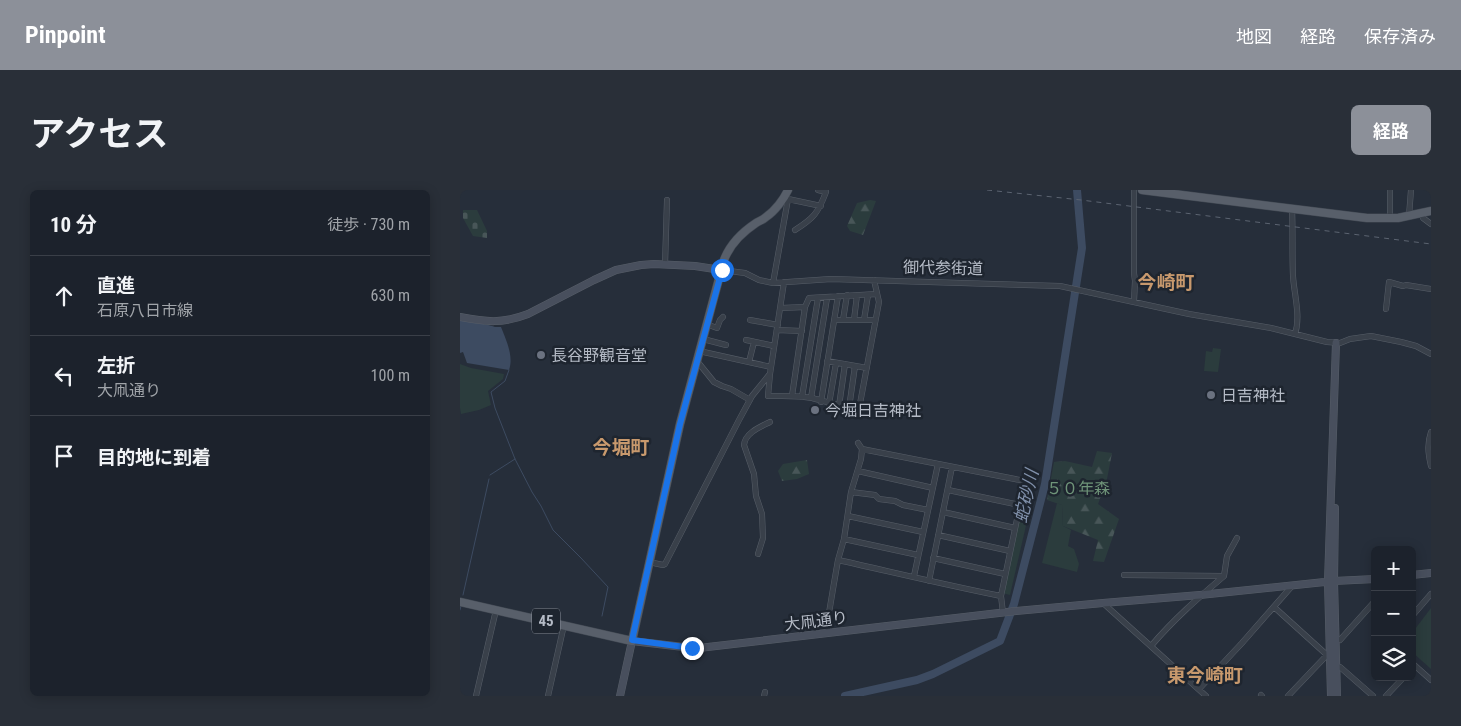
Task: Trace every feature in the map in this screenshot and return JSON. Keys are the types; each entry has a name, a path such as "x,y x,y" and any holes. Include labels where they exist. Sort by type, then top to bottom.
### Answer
{"main road":[{"path":"1142,190 1171,192 1367,218 1409,216 1431,211"},
{"path":"632,640 680,424 727,252 734,240 747,229 767,217 787,195"},
{"name":"45","path":"460,602 632,640"}],"street":[{"path":"795,230 808,222 821,206 826,192 818,190"},
{"path":"1134,190 1134,301"},
{"path":"1390,190 1390,218"},
{"path":"1409,216 1411,190"},
{"path":"773,283 787,195 821,206"},
{"path":"665,265 667,200"},
{"path":"1292,209 1294,279 1297,299 1297,322 1294,334"},
{"path":"1421,213 1423,218 1431,224"},
{"name":"御代参街道","path":"460,317 495,322 517,318 616,270 640,265 695,266 745,273 759,280 773,283 832,279 1060,286 1189,314 1271,328 1327,342 1338,343 1371,336 1416,346 1431,354"},
{"path":"784,282 768,396 811,398 829,404 859,409 879,302 874,280"},
{"path":"1386,309 1389,282 1403,286 1431,289"},
{"path":"792,396 804,306 809,298 877,294"},
{"path":"843,320 847,295"},
{"path":"854,320 857,295"},
{"path":"864,320 868,295"},
{"path":"821,402 838,296"},
{"path":"802,397 818,298"},
{"path":"811,398 827,298"},
{"path":"781,308 804,306"},
{"path":"706,324 717,328 723,317"},
{"path":"750,320 777,328 802,331"},
{"path":"834,320 875,320"},
{"path":"703,339 726,345"},
{"path":"746,340 774,346"},
{"path":"749,362 754,342"},
{"path":"1331,696 1331,582 1338,343"},
{"path":"699,351 771,367"},
{"path":"697,361 714,382 750,400"},
{"path":"827,362 867,368"},
{"path":"829,404 836,363"},
{"path":"839,406 845,364"},
{"path":"849,408 855,366"},
{"path":"649,562 664,564 750,400 770,374"},
{"path":"758,554 763,538 762,514 756,496 756,480 744,445 748,435 770,422"},
{"path":"1431,432 1428,441 1431,466"},
{"path":"828,633 829,612 838,560 844,539 851,492 861,459 862,449 858,443"},
{"path":"862,449 1025,481 1001,596 1003,613"},
{"path":"914,576 938,464"},
{"path":"929,581 952,467"},
{"path":"858,472 933,488"},
{"path":"948,490 1020,505"},
{"path":"851,492 875,495 903,506 928,510"},
{"path":"943,512 1015,528"},
{"path":"848,516 923,532"},
{"path":"938,535 1010,551"},
{"path":"1151,646 1168,626 1224,576 1227,556 1237,538"},
{"path":"844,539 918,555"},
{"path":"933,558 1005,574"},
{"path":"838,560 1001,596"},
{"path":"1416,575 1431,573"},
{"path":"1124,575 1224,576"},
{"name":"大凧通り","path":"632,640 699,648 1103,602 1200,596 1371,579"},
{"path":"1199,690 1292,586"},
{"path":"1416,611 1431,594"},
{"path":"1103,602 1206,696"},
{"path":"1340,640 1371,605"},
{"path":"1274,608 1331,655 1336,667 1337,696"},
{"path":"476,696 496,610"},
{"path":"548,696 564,625"},
{"path":"620,696 632,640"},
{"path":"1288,696 1331,655"},
{"path":"1336,667 1340,667 1373,696"},
{"path":"1416,668 1431,680"},
{"path":"1386,696 1400,681"}],"green space":[{"path":"870,200 876,201 863,235 850,231 847,226 857,203"},
{"path":"463,210 477,210 487,231 487,238 473,236 463,218"},
{"path":"1213,348 1221,349 1218,372 1204,371 1206,351 1212,352"},
{"path":"460,364 504,374 503,379 488,391 491,405 461,414"},
{"name":"５０年森","path":"1097,451 1112,453 1107,479 1098,504 1119,519 1104,562 1093,561 1098,540 1063,526 1062,505 1047,500 1054,462 1065,461 1092,467"},
{"path":"807,460 809,474 797,479 782,481 778,471 783,464"},
{"path":"1022,502 1031,504 1010,595 1002,593"},
{"path":"1057,503 1062,505 1063,526 1071,530 1068,546 1074,549 1079,564 1077,572 1042,563"},
{"path":"1431,608 1431,669 1416,656 1416,628"}],"water":[{"path":"460,320 501,327 511,359 509,370 467,363 463,352 460,353"}],"waterway":[{"name":"蛇砂川","path":"845,696 917,680 1000,641 1014,604 1045,484 1082,248 1077,190"},
{"path":"509,370 505,381 491,392 495,408 515,459 553,530 581,558"},
{"path":"490,475 515,459"},
{"path":"463,595 489,479"},
{"path":"581,558 608,587 602,616"},
{"path":"460,610 461,606"}],"railway":[{"path":"987,190 1431,244"}],"place":[{"name":"長谷野観音堂","path":"541,355"},
{"name":"日吉神社","path":"1211,395"},
{"name":"今堀日吉神社","path":"815,410"}],"district":[{"name":"今崎町","path":"1166,282"},
{"name":"今堀町","path":"621,447"},
{"name":"東今崎町","path":"1205,675"}],"route":[{"path":"692,648 632,640 680,424 722,270"}]}
